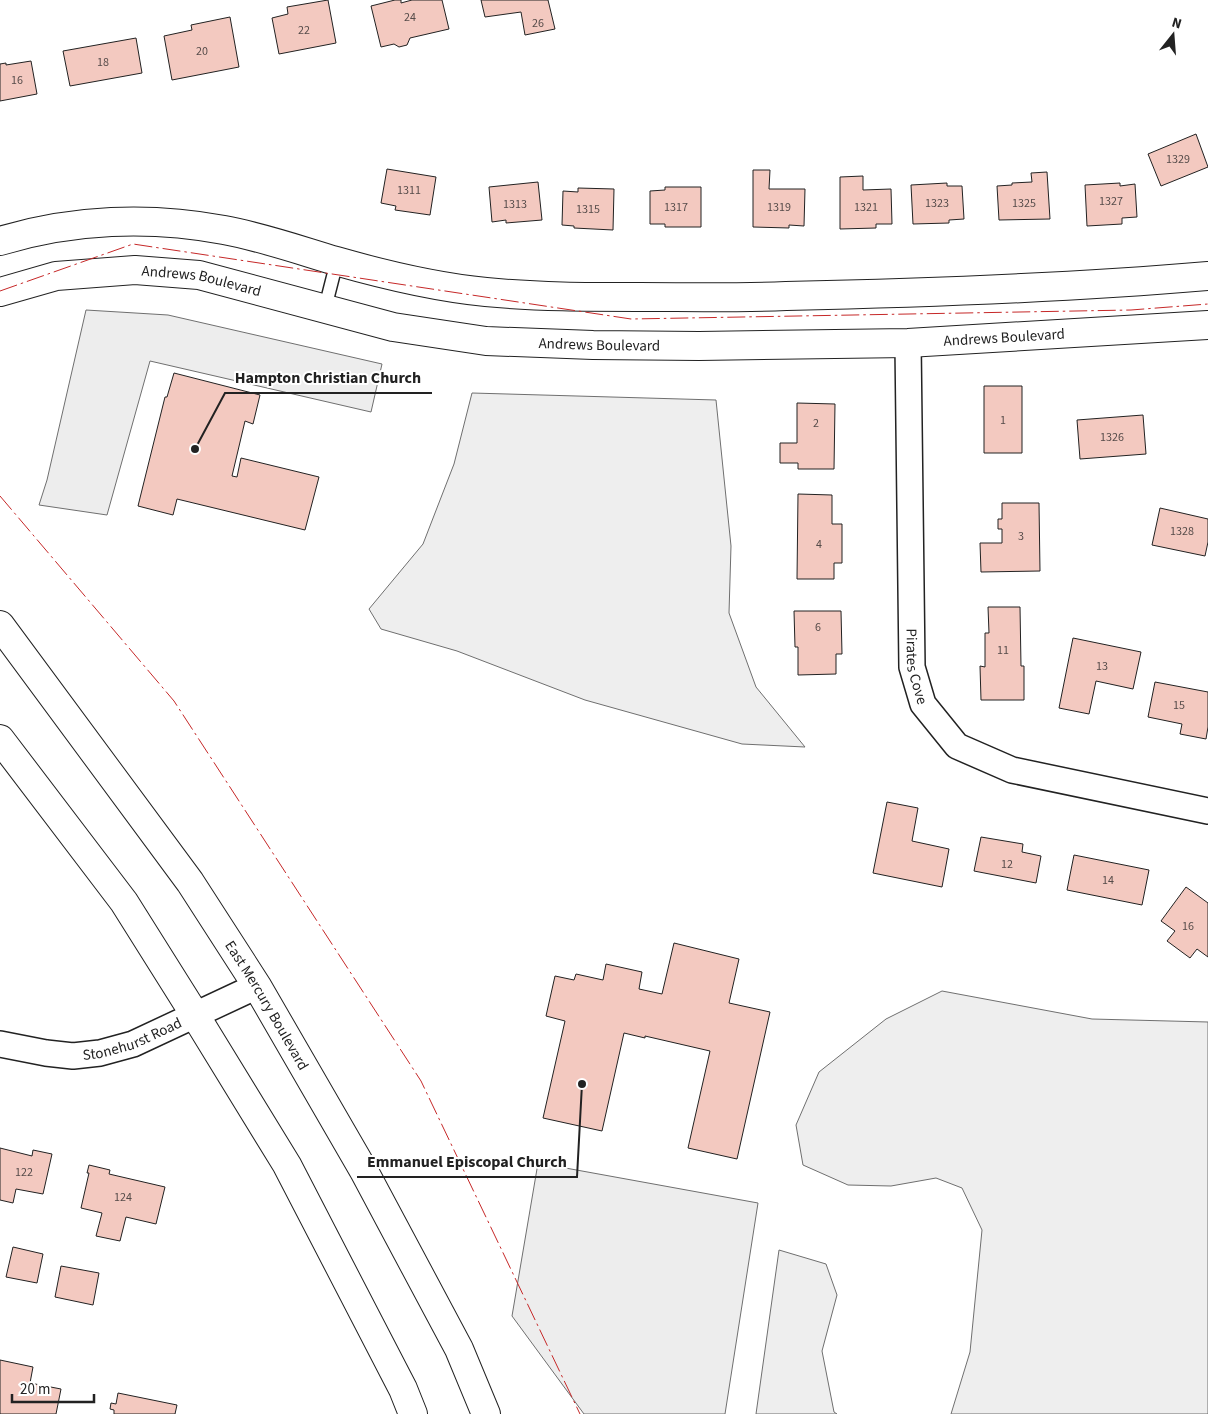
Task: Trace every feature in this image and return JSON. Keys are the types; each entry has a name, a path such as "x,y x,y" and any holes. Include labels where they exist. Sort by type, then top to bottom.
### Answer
{"street":[{"path":"0,241 28,232 81,224 124,221 172,223 224,230 434,285 486,292 570,298 738,298 838,295 1044,287 1208,276"},
{"name":"Andrews Boulevard","path":"0,292 56,276 135,270 198,274 394,327 486,341 593,345 698,346 908,343 1208,325"},
{"name":"Pirates Cove","path":"908,343 912,667 923,704 957,746 1012,770 1208,811"},
{"name":"East Mercury Boulevard","path":"0,625 190,882 257,986 364,1171 458,1349 486,1414"},
{"path":"0,739 124,902 287,1165 403,1389 413,1414"},
{"name":"Stonehurst Road","path":"0,1044 46,1053 74,1056 100,1053 133,1044 257,986"}],"lane":[{"path":"325,308 337,261"}],"shaded area":[{"path":"86,310 168,315 382,364 371,412 150,361 107,515 39,505 47,480"},
{"path":"472,393 716,400 731,546 729,613 756,687 805,747 742,744 585,700 457,651 381,629 369,609 423,544 454,464"},
{"path":"942,991 1092,1019 1208,1022 1208,1414 951,1414 970,1352 982,1230 962,1188 936,1178 891,1186 848,1185 803,1165 796,1125 819,1072 886,1019"},
{"path":"538,1163 758,1203 725,1414 584,1414 512,1316"},
{"path":"779,1250 826,1264 837,1295 822,1351 834,1412 837,1414 756,1414"}],"building":[{"path":"328,0 336,43 279,54 272,18 288,14 287,7"},
{"path":"401,0 401,3 412,0 442,0 449,29 410,38 407,45 399,47 394,44 381,47 371,6"},
{"path":"481,0 548,0 555,29 525,35 521,12 485,17"},
{"path":"230,17 239,67 172,80 164,36 192,30 191,25"},
{"path":"136,38 142,73 70,86 63,51"},
{"path":"31,61 37,94 0,101 0,64 6,63 6,65"},
{"path":"1196,134 1208,167 1161,186 1148,154"},
{"path":"387,169 436,177 430,215 395,210 396,206 381,203"},
{"path":"753,170 770,170 769,189 805,189 804,226 789,225 789,228 753,227"},
{"path":"1047,172 1050,219 999,220 997,186 1032,182 1031,173"},
{"path":"863,176 863,190 891,189 892,224 876,224 876,228 840,229 840,177"},
{"path":"538,182 542,220 506,223 506,220 492,222 489,187"},
{"path":"947,183 947,186 962,186 964,219 949,220 949,223 913,224 911,185"},
{"path":"1120,183 1120,186 1135,184 1137,217 1122,218 1122,224 1087,226 1085,185"},
{"path":"665,187 701,187 701,227 665,227 665,224 650,224 650,191 665,190"},
{"path":"578,188 614,189 613,230 574,228 574,226 562,225 563,191 578,192"},
{"path":"174,373 260,395 253,424 245,421 232,476 237,477 241,458 319,477 305,530 177,499 173,515 138,506 165,397 167,397"},
{"path":"984,386 1022,386 1022,453 984,453"},
{"path":"797,403 835,404 834,469 798,469 798,463 780,463 780,443 797,443"},
{"path":"1143,415 1146,454 1080,459 1077,420"},
{"path":"798,494 832,495 832,524 842,524 842,563 834,563 834,579 797,579"},
{"path":"1002,503 1039,503 1040,571 981,572 980,543 1002,543 1002,529 998,529 998,519 1002,519"},
{"path":"1160,508 1208,519 1208,542 1205,556 1152,545"},
{"path":"988,607 1020,607 1021,666 1024,666 1024,700 981,700 980,666 985,667 985,633 989,633"},
{"path":"794,611 841,611 842,654 836,654 836,674 798,675 798,647 795,647"},
{"path":"1073,638 1141,652 1133,689 1096,681 1089,714 1059,708"},
{"path":"1155,682 1208,692 1206,739 1180,734 1182,724 1148,717"},
{"path":"887,802 918,808 912,841 949,849 942,887 873,873"},
{"path":"981,837 1023,844 1022,852 1041,856 1036,883 974,871"},
{"path":"1074,855 1149,870 1142,905 1067,890"},
{"path":"1186,887 1208,903 1208,957 1197,949 1190,958 1167,941 1175,931 1161,921"},
{"path":"674,943 739,959 729,1003 770,1012 737,1159 688,1148 710,1051 645,1036 645,1038 624,1033 602,1131 543,1118 565,1021 546,1016 555,976 574,980 576,974 603,980 606,964 642,972 639,989 662,994"},
{"path":"0,1148 32,1156 33,1150 52,1154 43,1194 16,1189 13,1203 0,1200"},
{"path":"89,1165 110,1170 109,1174 165,1187 156,1224 126,1217 120,1241 96,1236 102,1213 81,1208"},
{"path":"13,1247 43,1254 37,1283 6,1277"},
{"path":"61,1266 99,1273 93,1305 55,1297"},
{"path":"0,1360 33,1367 30,1383 61,1389 56,1414 0,1414"},
{"path":"118,1393 177,1405 175,1414 114,1414 114,1410 110,1409 111,1403 116,1404"}],"power":[{"path":"0,291 133,244 631,319 1131,310 1208,304"},
{"path":"0,496 174,701 421,1081 580,1414"}],"place":[{"name":"Hampton Christian Church","path":"195,449"},
{"name":"Emmanuel Episcopal Church","path":"582,1084"}]}
